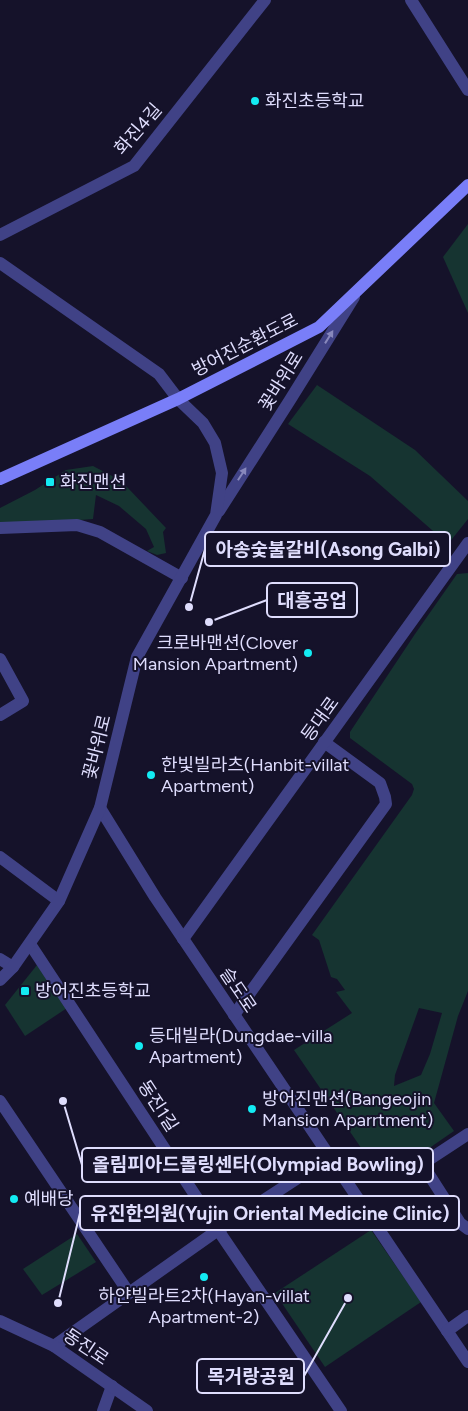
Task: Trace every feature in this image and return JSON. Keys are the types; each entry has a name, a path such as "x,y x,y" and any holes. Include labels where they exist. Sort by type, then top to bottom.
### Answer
{"main road":[{"name":"방어진순환도로","path":"0,479 178,399 319,327 468,185"}],"street":[{"name":"화진4길","path":"0,235 134,166 265,0"},
{"path":"411,0 468,90"},
{"name":"꽃바위로","path":"0,263 159,374 178,399 203,423 215,442 222,473 216,515"},
{"name":"꽃바위로","path":"0,980 30,944 59,901 100,808 137,657 216,515 358,290"},
{"path":"0,528 76,525 100,532 182,578"},
{"name":"등대로","path":"182,939 467,548"},
{"path":"0,659 23,701 0,715"},
{"path":"234,1015 386,804 380,783 324,742"},
{"name":"슬도로","path":"100,808 182,939 468,1362"},
{"path":"0,857 59,901"},
{"name":"동진1길","path":"30,944 218,1230 341,1411"},
{"path":"0,959 12,967"},
{"path":"0,1101 128,1293"},
{"path":"468,1134 430,1159 426,1164 433,1182 460,1223 468,1229"},
{"path":"54,1346 218,1230 330,1157"},
{"path":"447,1330 468,1316"},
{"name":"동진로","path":"0,1321 54,1346 147,1411"},
{"path":"103,1411 112,1386"}],"green space":[{"path":"468,224 468,313 443,257"},
{"path":"317,385 415,450 468,501 468,519 448,544 370,476 288,424"},
{"path":"93,466 114,477 127,487 166,528 163,532 166,553 157,555 147,551 154,547 146,529 119,506 96,495 93,519 0,526 0,508 35,490 66,470"},
{"path":"468,573 468,991 458,1016 434,1103 454,1131 396,1171 389,1158 377,1151 368,1158 294,1050 352,1013 336,992 345,990 337,979 331,977 319,940 312,935 412,795 414,789 412,784 350,738 350,732 457,574","holes":["419,1008 442,1013 430,1054 421,1075 394,1086 395,1075"]},
{"path":"37,965 67,1008 25,1036 5,1005"},
{"path":"371,1230 421,1302 325,1367 275,1293"},
{"path":"77,1234 96,1262 42,1295 23,1269"}],"place":[{"name":"화진초등학교","path":"255,101"},
{"name":"화진맨션","path":"50,482"},
{"name":"아송숯불갈비(Asong Galbi)","path":"189,607"},
{"name":"대흥공업","path":"209,622"},
{"name":"크로바맨션(Clover Mansion Apartment)","path":"308,653"},
{"name":"한빛빌라츠(Hanbit-villat Apartment)","path":"151,775"},
{"name":"방어진초등학교","path":"25,991"},
{"name":"등대빌라(Dungdae-villa Apartment)","path":"139,1046"},
{"name":"올림피아드볼링센타(Olympiad Bowling)","path":"63,1101"},
{"name":"방어진맨션(Bangeojin Mansion Aparrtment)","path":"252,1109"},
{"name":"예배당","path":"14,1199"},
{"name":"하얀빌라트2차(Hayan-villat Apartment-2)","path":"204,1277"},
{"name":"목거랑공원","path":"348,1298"},
{"name":"유진한의원(Yujin Oriental Medicine Clinic)","path":"58,1303"}]}
